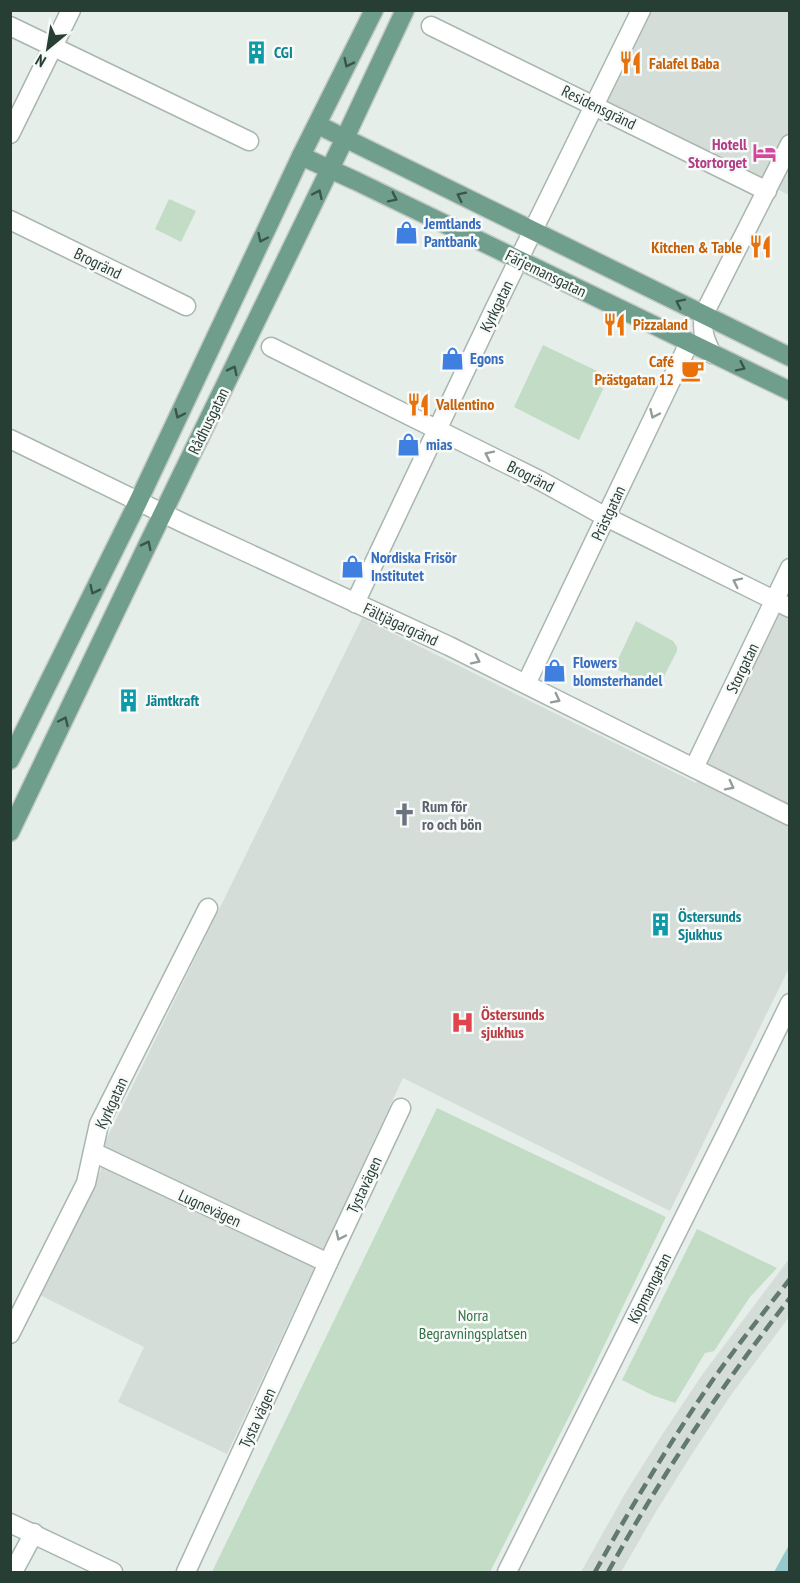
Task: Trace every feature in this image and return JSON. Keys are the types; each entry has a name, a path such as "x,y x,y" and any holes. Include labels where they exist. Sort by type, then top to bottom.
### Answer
{"main road":[{"name":"Rådhusgatan","path":"10,760 138,502 301,156 374,10"},
{"name":"Rådhusgatan","path":"10,832 405,10"},
{"name":"Färjemansgatan","path":"318,125 789,357"},
{"name":"Färjemansgatan","path":"301,156 789,391"}],"street":[{"path":"10,134 71,10"},
{"name":"Kyrkgatan","path":"355,603 640,10"},
{"path":"10,26 249,141"},
{"name":"Residensgränd","path":"431,26 767,190"},
{"path":"712,354 704,338 702,325 704,314 789,144"},
{"name":"Brogränd","path":"10,220 186,306"},
{"name":"Prästgatan","path":"525,684 689,343"},
{"name":"Brogränd","path":"272,346 539,480 606,517 782,604"},
{"name":"Fältjägargränd","path":"10,439 163,514 525,684 789,816"},
{"name":"Storgatan","path":"694,768 782,604 789,568"},
{"name":"Kyrkgatan","path":"10,1334 86,1183 99,1124 208,908"},
{"name":"Köpmangatan","path":"507,1572 789,1003"},
{"name":"Tystavägen","path":"328,1263 401,1107"},
{"name":"Lugnevägen","path":"93,1152 328,1263"},
{"name":"Tysta vägen","path":"186,1572 328,1263"},
{"path":"10,1523 113,1572"},
{"path":"13,1572 34,1533"}],"shaded area":[{"path":"648,11 789,11 789,195 603,104"},
{"name":"Östersunds sjukhus","path":"780,606 789,611 789,968 670,1211 403,1078 227,1454 118,1402 144,1347 40,1295 101,1170 104,1144 362,618 696,783"},
{"path":"789,1259 789,1317 731,1395 692,1454 621,1572 581,1572 626,1492 662,1435 702,1375"}],"green space":[{"path":"169,199 196,211 181,242 155,229"},
{"path":"543,345 597,371 593,379 605,385 579,440 514,407"},
{"path":"636,621 673,641 677,647 661,682 654,687 614,668"},
{"name":"Norra Begravningsplatsen","path":"437,1108 666,1217 588,1379 490,1572 212,1572"},
{"path":"697,1229 777,1268 750,1297 714,1351 705,1353 675,1403 652,1395 622,1380"}],"water":[{"path":"789,1545 789,1572 774,1572"}],"railway":[{"path":"595,1572 651,1475 696,1404 790,1279"},
{"path":"608,1572 649,1501 693,1432 740,1364 790,1298"}],"place":[{"name":"CGI","path":"256,52"},
{"name":"Falafel Baba","path":"631,63"},
{"name":"Hotell Stortorget","path":"765,153"},
{"name":"Jemtlands Pantbank","path":"406,232"},
{"name":"Kitchen & Table","path":"760,247"},
{"name":"Pizzaland","path":"615,324"},
{"name":"Egons","path":"452,358"},
{"name":"Café Prästgatan 12","path":"692,370"},
{"name":"Vallentino","path":"418,404"},
{"name":"mias","path":"408,444"},
{"name":"Nordiska Frisör Institutet","path":"353,566"},
{"name":"Flowers blomsterhandel","path":"555,671"},
{"name":"Jämtkraft","path":"128,700"},
{"name":"Rum för ro och bön","path":"404,815"},
{"name":"Östersunds Sjukhus","path":"660,925"},
{"name":"Östersunds sjukhus","path":"463,1023"}]}
